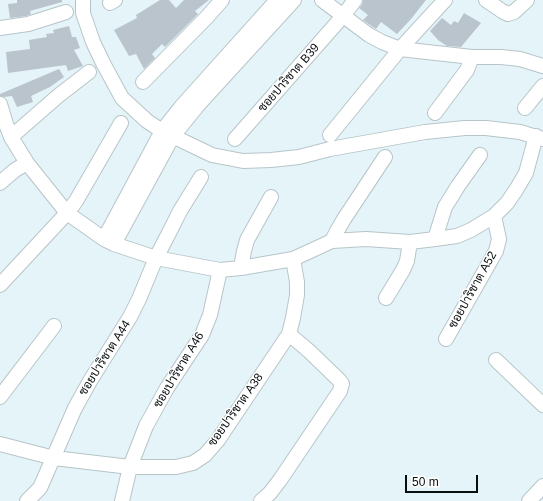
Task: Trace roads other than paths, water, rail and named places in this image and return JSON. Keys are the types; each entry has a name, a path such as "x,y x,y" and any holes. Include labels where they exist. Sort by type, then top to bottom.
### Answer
{"street":[{"path":"0,104 11,137 27,163 67,213 109,241 156,258 220,270 242,268 293,259 332,241 366,239 410,242 457,236 471,230 494,216 507,203 526,173 540,138 520,132 486,128 465,128 425,132 330,149 299,157 271,160 243,161 212,155 167,134 147,121 122,98 93,42 83,13 83,0"},
{"path":"144,82 222,0"},
{"path":"109,241 181,107 278,0"},
{"path":"167,134 198,105 294,0"},
{"path":"322,0 369,35 400,49 472,57 514,58 543,66"},
{"name":"ซอยปาริชาต B39","path":"235,139 356,0"},
{"path":"330,135 400,49 445,0"},
{"path":"486,0 508,14 521,7 527,0"},
{"path":"0,28 28,24 66,12"},
{"path":"435,113 467,70 472,57"},
{"path":"11,137 58,96 89,72"},
{"path":"525,108 543,86"},
{"path":"0,285 67,213 76,201 121,123"},
{"path":"435,239 445,207 480,154"},
{"path":"332,241 344,219 385,157"},
{"path":"0,184 15,170 27,163"},
{"name":"ซอยปาริชาต A44","path":"27,501 40,488 75,408 90,380 130,317 156,258 180,211 201,176"},
{"path":"242,268 247,240 271,197"},
{"name":"ซอยปาริชาต A52","path":"446,339 496,251 499,239 494,216"},
{"path":"386,298 407,261 410,242"},
{"name":"ซอยปาริชาต A38","path":"0,444 54,458 130,467 176,466 193,463 205,455 218,440 289,334 297,295 297,282 293,259"},
{"name":"ซอยปาริชาต A46","path":"122,501 130,467 146,426 167,388 202,335 210,315 220,270"},
{"path":"0,397 54,326"},
{"path":"261,501 270,493 280,480 340,391 342,384 309,351 289,334"},
{"path":"496,360 543,405"},
{"path":"529,501 543,486"}]}
